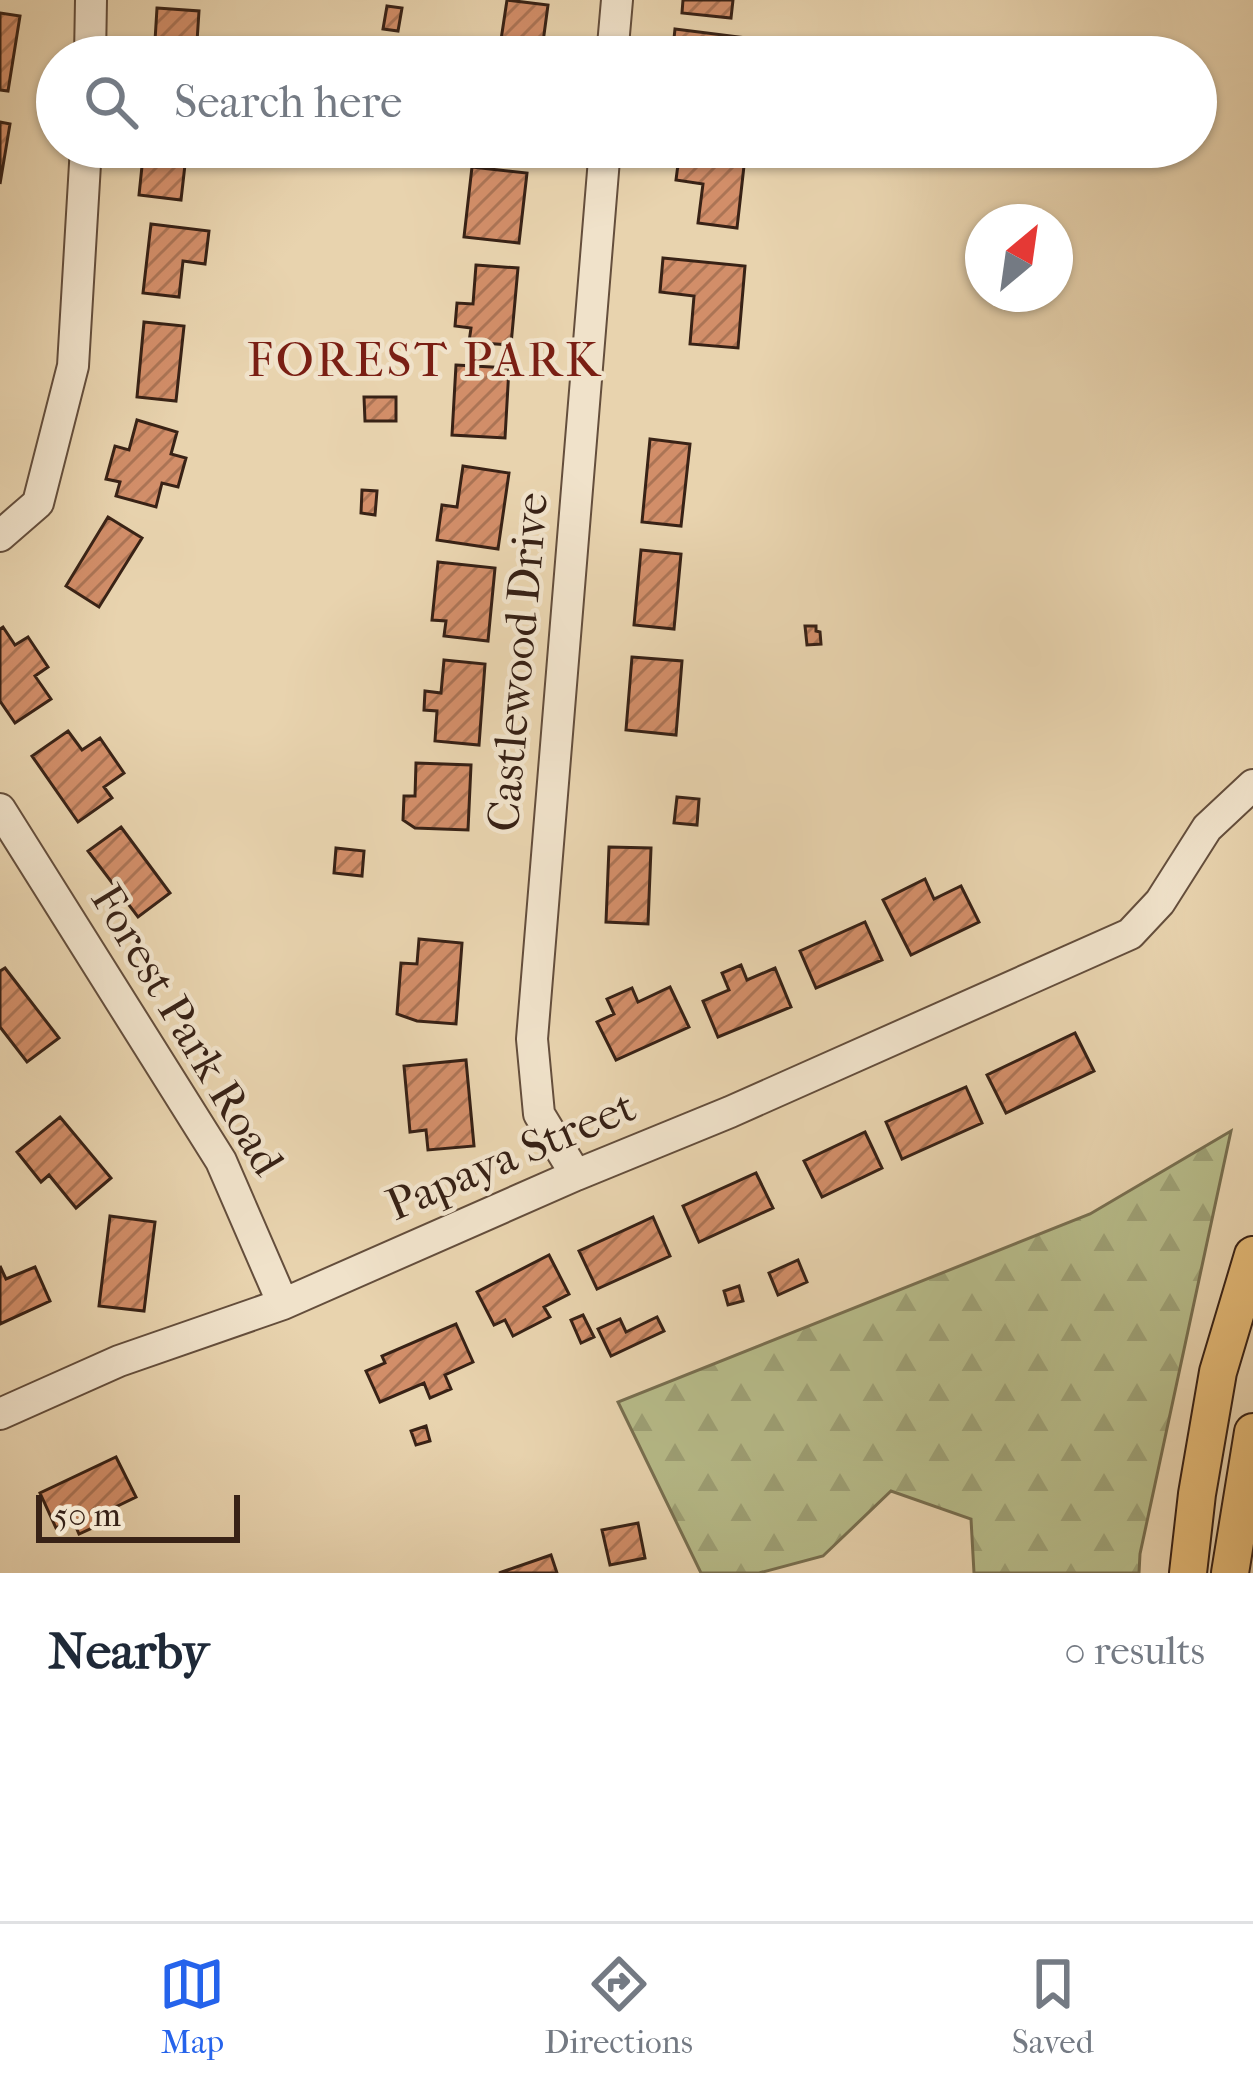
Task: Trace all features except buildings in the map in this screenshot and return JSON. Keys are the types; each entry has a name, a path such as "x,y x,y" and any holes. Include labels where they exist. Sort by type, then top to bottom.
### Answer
{"main road":[{"path":"1188,1573 1218,1372 1253,1255"},
{"path":"1230,1573 1253,1432"}],"street":[{"path":"90,36 91,0"},
{"path":"614,36 617,0"},
{"path":"0,536 38,503 73,366 85,168"},
{"name":"Castlewood Drive","path":"576,1175 539,1114 532,1039 603,168"},
{"name":"Papaya Street","path":"0,1414 118,1361 284,1304 1130,934 1160,902 1207,828 1253,784"},
{"name":"Forest Park Road","path":"0,809 220,1161 284,1304"}],"green space":[{"path":"1231,1131 1139,1573 974,1573 971,1519 891,1491 823,1556 759,1573 701,1573 618,1402 1090,1214"}],"district":[{"name":"FOREST PARK","path":"425,360"}]}
